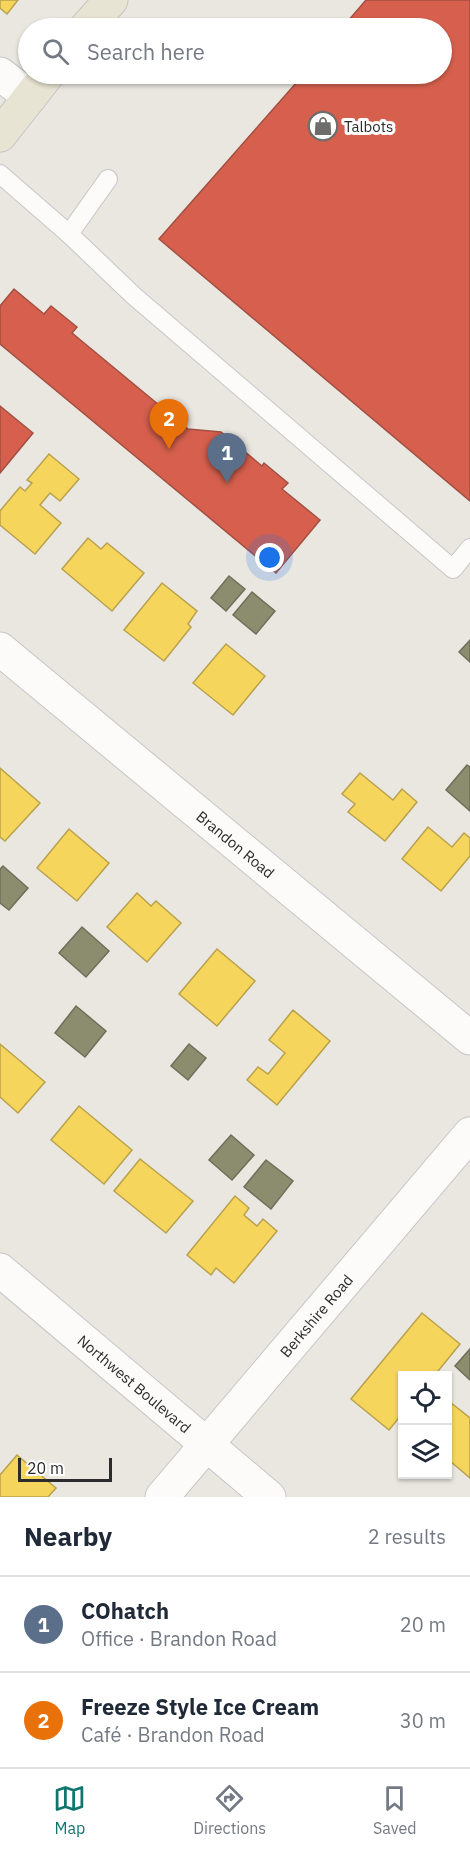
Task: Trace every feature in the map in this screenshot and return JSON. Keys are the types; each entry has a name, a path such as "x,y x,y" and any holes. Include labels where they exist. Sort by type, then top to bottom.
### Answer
{"main road":[{"path":"95,18 111,0"},
{"path":"0,135 39,85"}],"street":[{"path":"0,74 18,79"},
{"name":"Brandon Road","path":"0,650 470,1038"},
{"name":"Berkshire Road","path":"162,1497 470,1134"},
{"name":"Northwest Boulevard","path":"0,1270 269,1497"}],"lane":[{"path":"0,174 69,234 134,296 453,569 470,548"},
{"path":"69,234 108,179"}],"building: Homes":[{"path":"0,0 18,0 7,14 0,8"},
{"path":"49,454 79,479 60,501 50,493 40,505 61,523 35,554 0,525 0,511 20,487 25,491 32,483 27,480"},
{"path":"88,538 101,549 107,543 144,573 112,611 62,569"},
{"path":"162,583 197,611 188,624 191,627 164,661 124,630"},
{"path":"226,644 265,676 233,715 193,683"},
{"path":"0,768 40,803 5,841 0,837"},
{"path":"360,773 393,800 402,789 417,802 385,841 348,812 355,804 342,794"},
{"path":"428,827 452,847 464,833 470,838 470,856 441,891 402,859"},
{"path":"69,829 109,863 77,901 37,868"},
{"path":"137,893 151,906 156,901 181,923 147,962 107,927"},
{"path":"217,949 255,981 217,1026 179,994"},
{"path":"293,1010 330,1041 277,1105 247,1080 258,1067 268,1074 285,1053 269,1040"},
{"path":"0,1044 45,1082 18,1113 0,1097"},
{"path":"79,1106 132,1150 104,1184 51,1140"},
{"path":"140,1159 193,1201 166,1233 114,1191"},
{"path":"235,1196 249,1208 244,1215 257,1226 263,1219 277,1231 234,1283 216,1268 211,1275 187,1255"},
{"path":"422,1313 460,1344 438,1371 398,1371 398,1419 389,1430 351,1399"},
{"path":"452,1404 470,1418 470,1478 452,1463"},
{"path":"17,1455 56,1488 48,1497 0,1497 0,1475"}],"building: Shops":[{"path":"366,0 470,0 470,501 159,239 295,84 452,84 452,18 351,18"},
{"path":"14,289 44,314 51,306 77,327 72,333 188,429 221,432 262,466 264,463 288,483 282,489 320,520 276,573 0,344 0,306"},
{"path":"0,406 33,433 0,473"}],"building: Industry":[{"path":"229,576 245,589 226,611 211,598"},
{"path":"252,592 275,611 256,634 233,615"},
{"path":"470,640 470,662 459,652"},
{"path":"467,765 470,767 470,811 446,790"},
{"path":"3,866 28,888 9,910 0,903 0,869"},
{"path":"82,927 109,951 86,977 59,953"},
{"path":"76,1006 106,1031 85,1057 55,1033"},
{"path":"189,1044 206,1058 188,1080 171,1066"},
{"path":"231,1135 254,1155 232,1180 209,1160"},
{"path":"266,1160 293,1181 271,1209 244,1187"},
{"path":"470,1349 470,1380 455,1366"}],"place":[{"name":"Talbots","path":"323,126"},
{"name":"Freeze Style Ice Cream","path":"169,449"},
{"name":"COhatch","path":"227,483"}]}
